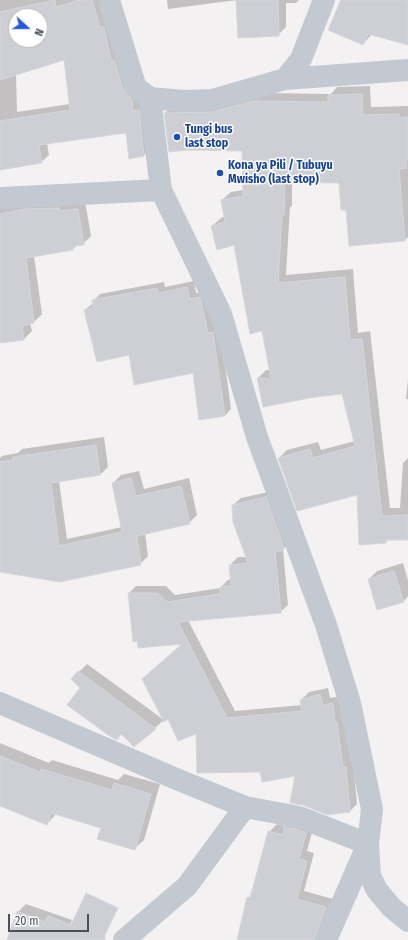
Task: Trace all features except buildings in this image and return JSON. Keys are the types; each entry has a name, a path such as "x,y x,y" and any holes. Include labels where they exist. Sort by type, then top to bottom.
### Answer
{"street":[{"path":"109,0 135,85 150,98 184,101 212,100 285,79 408,70"},
{"path":"285,79 300,59 324,0"},
{"path":"150,98 161,190 221,314 257,437 326,625 350,703 372,809 368,844 370,876 377,890 392,907 408,921"},
{"path":"0,198 161,190"},
{"path":"0,703 245,807 298,817 368,844"},
{"path":"124,940 186,886 245,807"},
{"path":"326,940 368,844"}],"place":[{"name":"Tungi bus last stop","path":"177,137"},
{"name":"Kona ya Pili / Tubuyu Mwisho (last stop)","path":"220,173"}]}
